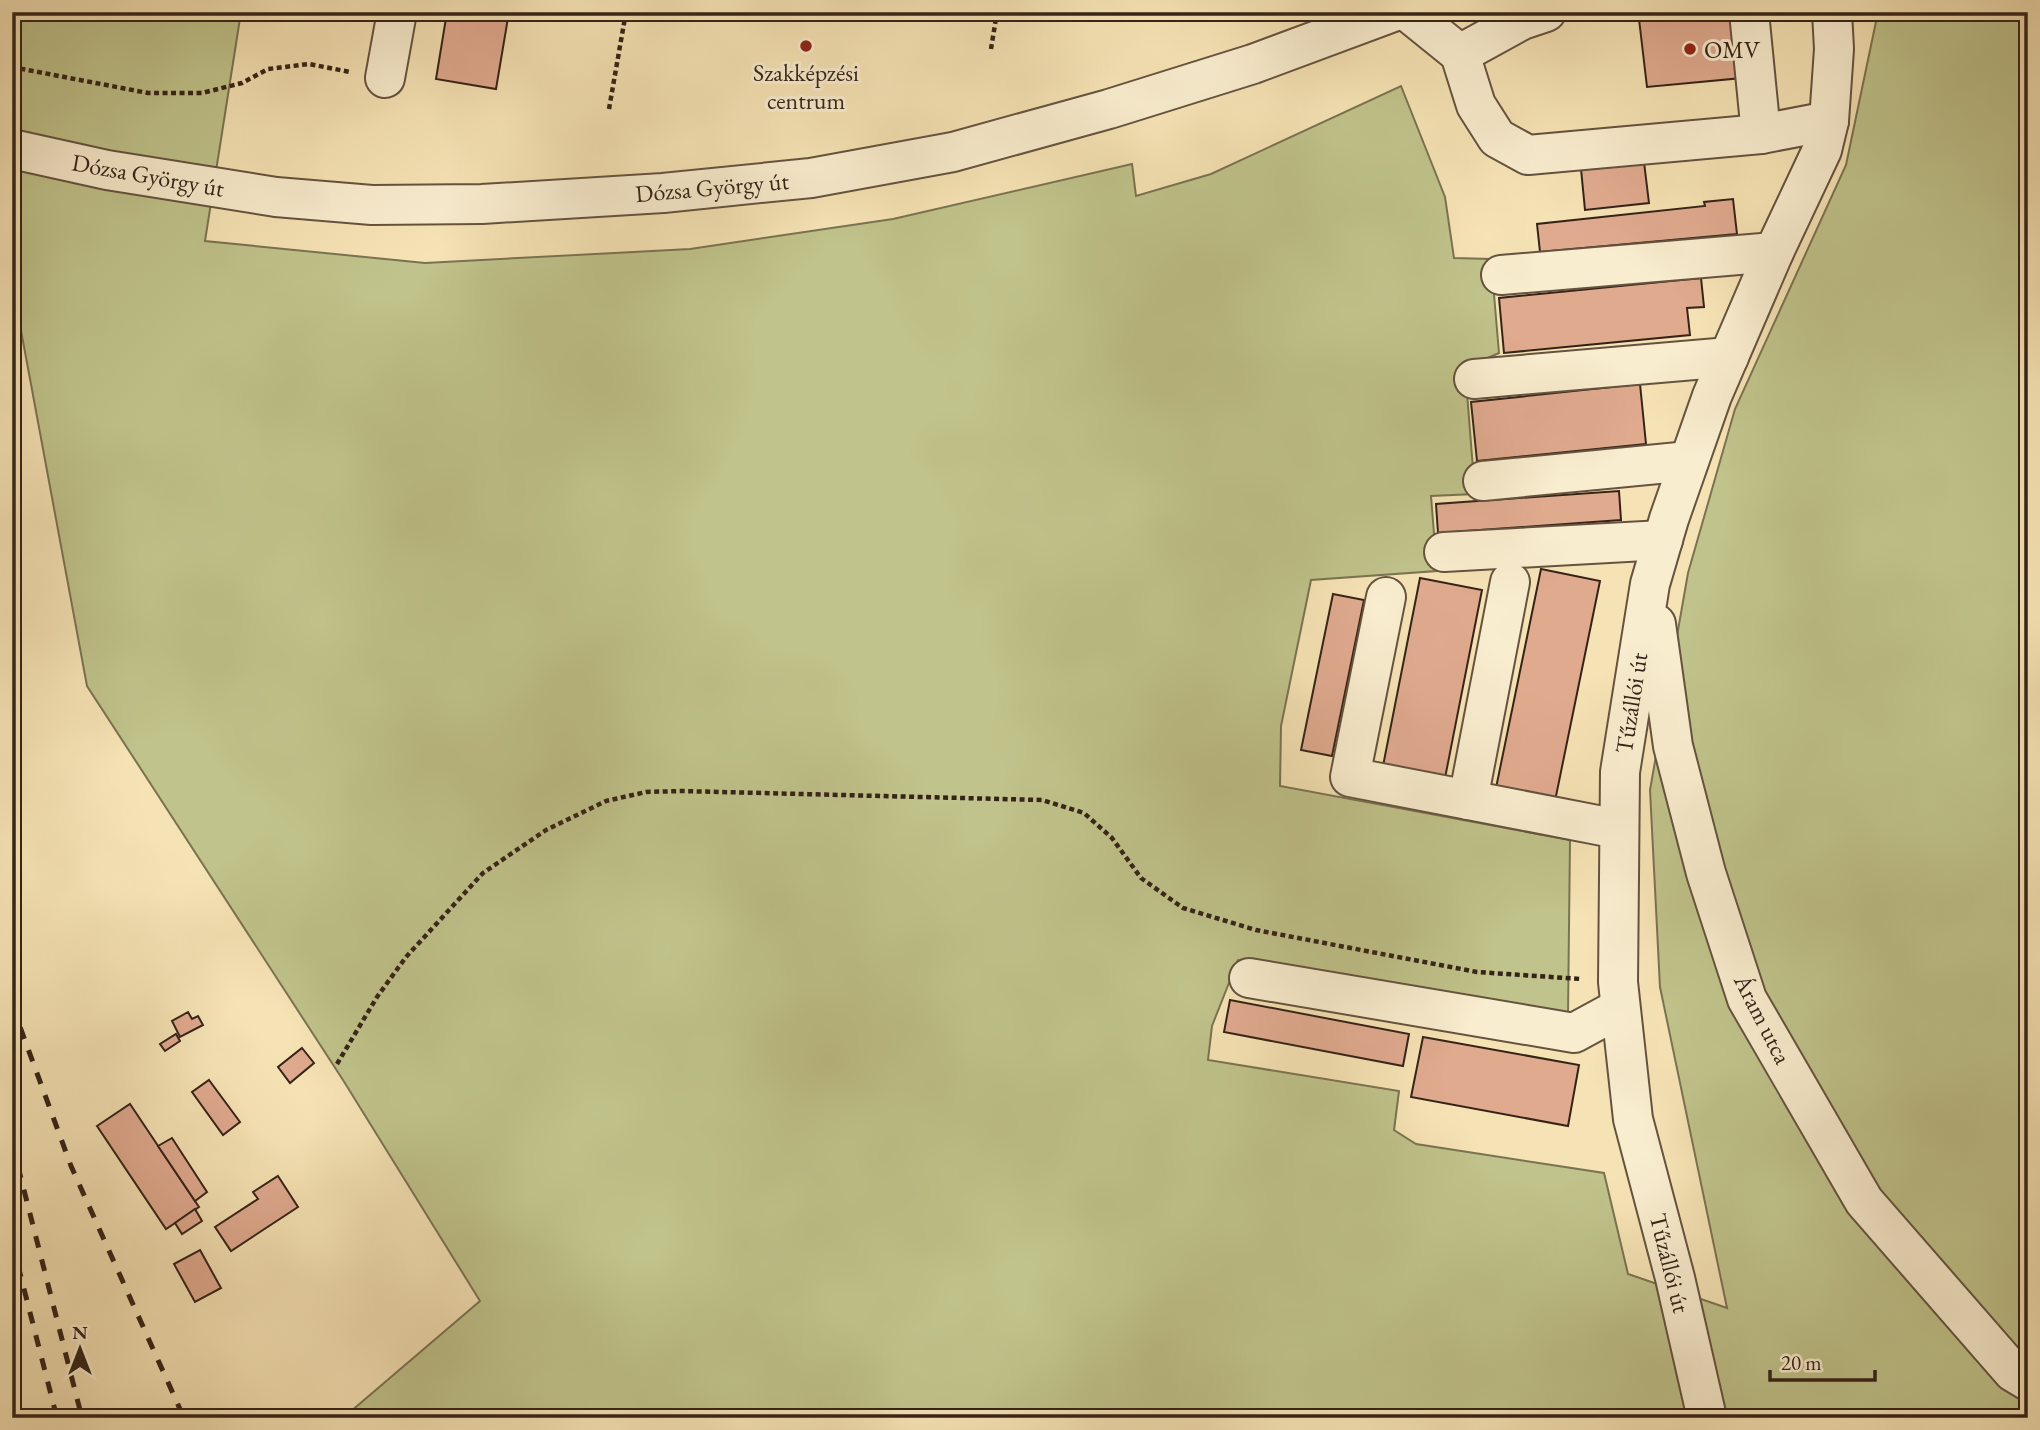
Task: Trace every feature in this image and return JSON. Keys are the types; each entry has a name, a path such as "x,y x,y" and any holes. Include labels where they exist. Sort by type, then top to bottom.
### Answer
{"street":[{"path":"385,78 397,12"},
{"name":"Dózsa György út","path":"12,149 107,170 276,197 372,205 482,204 663,193 811,178 953,152 1109,109 1240,68 1393,12"},
{"path":"1408,12 1460,54 1476,105 1497,138 1528,155 1761,134 1829,121"},
{"path":"1460,54 1522,20 1546,12"},
{"path":"1749,12 1761,134"},
{"name":"Tűzállói út","path":"1707,1418 1675,1278 1633,1119 1619,995 1620,772 1650,584 1663,540 1689,461 1729,357 1822,149 1829,121 1834,48 1832,12"},
{"path":"1501,275 1774,252"},
{"path":"1474,379 1729,357"},
{"path":"1483,481 1689,461"},
{"path":"1444,552 1663,540"},
{"path":"1468,800 1510,582"},
{"name":"Áram utca","path":"1650,584 1673,746 1706,873 1747,999 1864,1201 2020,1376 2028,1406"},
{"path":"1386,597 1350,777 1618,829"},
{"path":"1249,978 1574,1033 1619,995"}],"path":[{"path":"609,109 626,12"},
{"path":"991,48 997,12"},
{"path":"12,67 148,93 202,93 242,83 268,69 309,64 385,78"},
{"path":"337,1064 377,997 406,957 483,873 546,830 606,801 646,792 1042,800 1084,813 1112,838 1141,878 1183,908 1256,930 1477,972 1619,995"}],"green space":[{"path":"12,12 241,12 205,241 425,263 690,249 893,219 1132,164 1136,196 1211,174 1401,86 1445,197 1454,258 1491,259 1499,353 1465,368 1475,494 1431,496 1437,571 1311,580 1281,726 1280,786 1570,840 1568,1016 1425,988 1238,960 1212,1026 1208,1060 1399,1091 1394,1130 1416,1144 1604,1173 1628,1274 1727,1308 1660,987 1650,790 1688,573 1735,409 1846,165 1878,12 2028,12 2028,1418 343,1418 480,1301 343,1080 87,686 12,282"}],"building":[{"path":"447,12 509,12 496,89 436,79"},
{"name":"OMV","path":"1734,12 1742,78 1647,87 1639,19"},
{"path":"1644,162 1649,203 1585,210 1581,169"},
{"path":"1733,199 1737,234 1540,252 1537,224 1705,206 1704,202"},
{"path":"1701,278 1704,307 1687,308 1690,335 1504,353 1499,298"},
{"path":"1640,384 1646,444 1477,461 1471,402"},
{"path":"1619,491 1621,520 1438,533 1436,504"},
{"path":"1541,569 1600,581 1555,801 1496,788"},
{"path":"1420,578 1482,590 1445,778 1383,766"},
{"path":"1333,594 1364,600 1332,756 1301,750"},
{"path":"1230,1000 1409,1034 1403,1066 1224,1032"},
{"path":"188,1012 192,1019 198,1016 203,1025 180,1037 172,1021"},
{"path":"176,1034 180,1041 165,1051 160,1044"},
{"path":"1423,1037 1579,1065 1568,1126 1411,1097"},
{"path":"302,1048 314,1063 290,1083 278,1067"},
{"path":"209,1080 240,1122 223,1135 192,1092"},
{"path":"130,1104 199,1207 166,1229 97,1126"},
{"path":"172,1138 207,1192 195,1201 158,1146"},
{"path":"278,1176 298,1207 231,1251 215,1227 258,1199 253,1192"},
{"path":"195,1209 202,1221 182,1234 175,1223"},
{"path":"200,1250 221,1288 195,1302 174,1264"}],"railway":[{"path":"12,1005 71,1166 184,1418"},
{"path":"12,1143 82,1418"},
{"path":"12,1242 57,1418"}],"place":[{"name":"Szakképzési centrum","path":"806,46"},
{"name":"OMV","path":"1690,49"}]}
